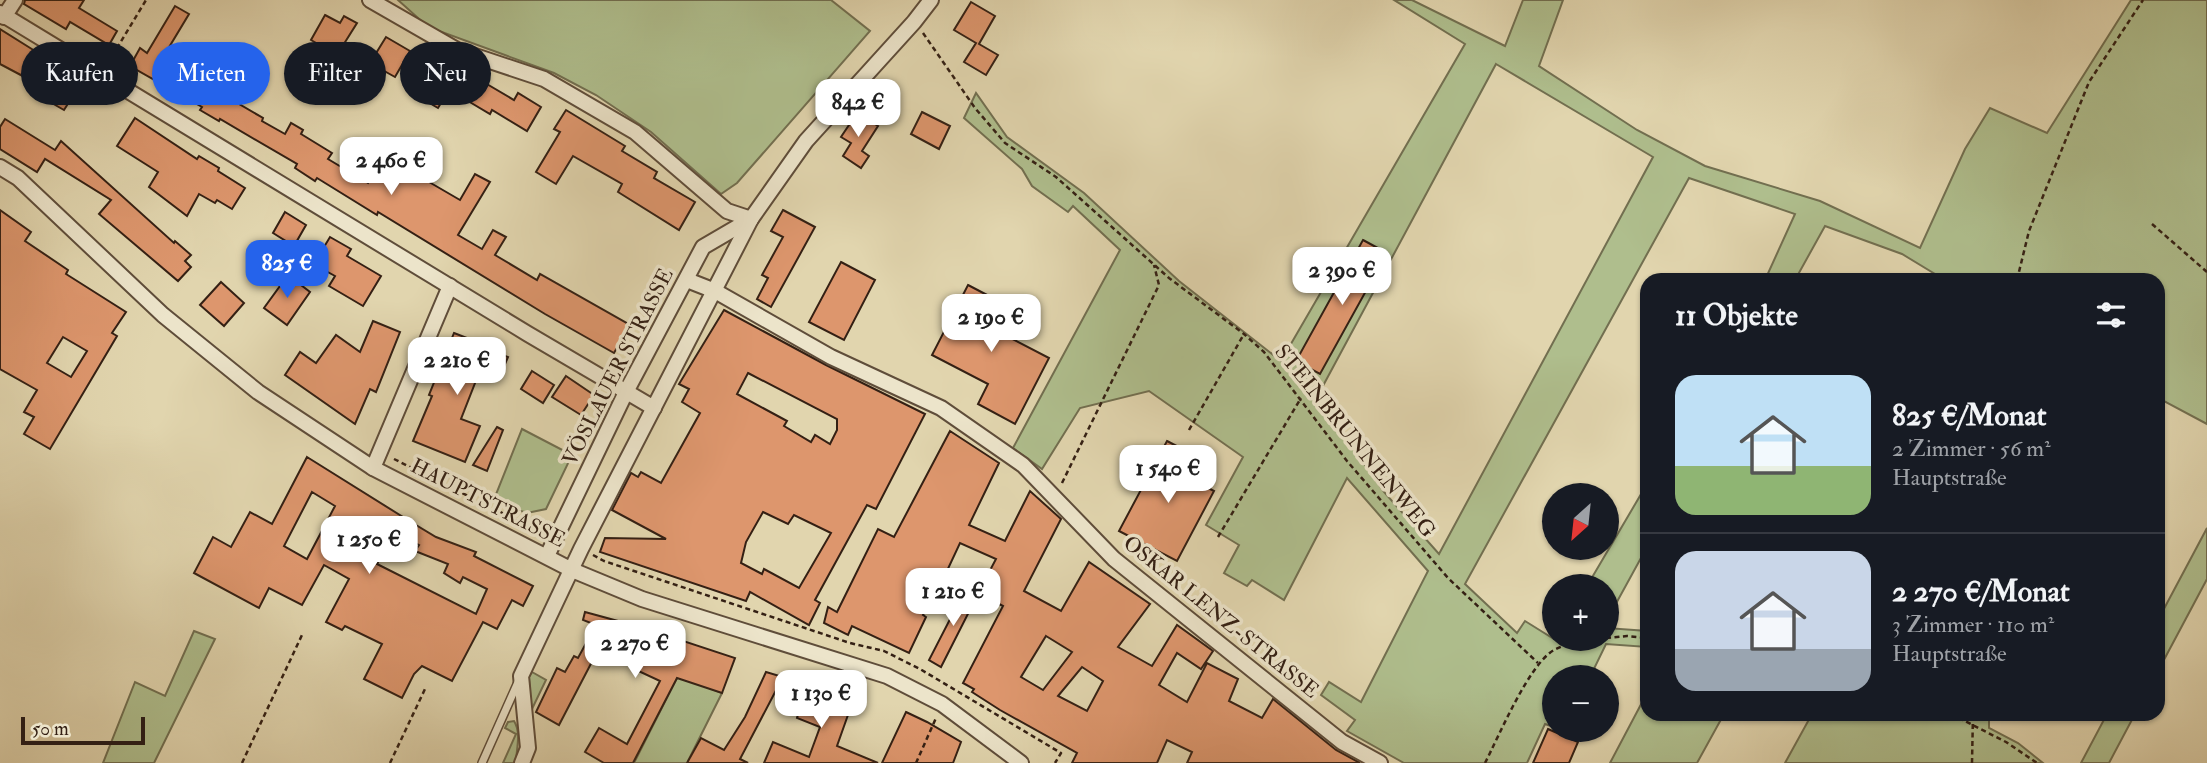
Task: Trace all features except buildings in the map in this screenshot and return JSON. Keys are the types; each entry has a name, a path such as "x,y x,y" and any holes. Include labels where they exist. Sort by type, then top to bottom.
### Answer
{"street":[{"path":"15,0 2,15 46,42"},
{"path":"370,0 457,50 544,79 635,132 727,211 751,219"},
{"name":"VÖSLAUER STRASSE","path":"521,676 581,549 751,219 806,141 931,0"},
{"path":"138,98 654,408"},
{"name":"HAUPTSTRASSE","path":"0,167 18,178 163,315 258,392 373,468 572,570 642,598 887,676 942,704 1021,763"},
{"name":"VÖSLAUER STRASSE","path":"547,556 626,392 703,247 751,219"},
{"name":"OSKAR LENZ-STRASSE","path":"687,280 715,291 831,357 941,408 1023,465 1114,559 1342,742 1380,763"},
{"path":"373,468 450,286"},
{"path":"521,676 528,748 522,763"}],"lane":[{"path":"482,763 521,676"}],"path":[{"path":"120,42 146,0"},
{"path":"2019,273 2029,231 2089,82 2143,0"},
{"name":"STEINBRUNNENWEG","path":"914,22 975,108 1005,143 1065,184 1154,265 1264,352 1348,461 1447,578 1538,663"},
{"path":"2152,224 2207,272"},
{"path":"1055,498 1159,285 1154,265"},
{"path":"1189,430 1244,334"},
{"path":"1218,537 1301,398"},
{"path":"380,452 555,538"},
{"path":"581,549 629,570 850,643 884,651 920,669 1061,752 1055,763"},
{"path":"242,763 302,635"},
{"path":"1619,637 1640,637"},
{"path":"1485,763 1538,663 1553,651"},
{"path":"390,763 425,689"},
{"path":"916,763 942,704"},
{"path":"1964,721 2006,742 2036,763"},
{"path":"1972,763 1973,721"}],"green space":[{"path":"398,0 831,0 870,31 737,183 721,194 651,132 596,95 554,73 491,50 491,42 469,42 428,27"},
{"path":"1394,0 1412,0 1505,46 1523,0 1563,0 1539,66 1637,130 1705,166 1820,201 1920,248 1965,149 1990,108 2047,133 2131,0 2207,0 2207,424 2165,402 2165,273 1933,273 1902,254 1825,226 1799,273 1768,273 1795,214 1689,178 1465,584 1517,633 1525,621 1542,632 1542,651 1603,651 1596,665 1542,665 1542,730 1527,763 1404,763 1347,731 1355,720 1321,695 1329,682 1361,702 1428,571 1347,478 1284,600 1252,580 1247,586 1224,573 1239,545 1206,525 1243,457 1149,391 1080,408 1042,469 1013,448 1120,250 1073,206 1068,212 1032,186 1022,169 964,118 976,93 1007,137 1084,193 1179,281 1281,361 1465,44","holes":["1496,64 1653,157 1439,554 1384,492 1317,397"]},
{"path":"522,429 572,455 546,509 527,513 493,502"},
{"path":"1640,496 1640,560 1619,598 1619,574 1594,574 1602,560 1619,560 1619,532"},
{"path":"2207,528 2207,579 2165,658 2165,607"},
{"path":"1619,629 1640,630 1640,646 1619,645"},
{"path":"194,631 215,639 154,763 103,763 135,682 165,696"},
{"path":"532,672 546,680 531,711 529,677"},
{"path":"678,676 722,693 688,761 691,763 634,763"},
{"path":"1640,706 1640,721 1720,721 1697,763 1610,763"},
{"path":"514,721 518,735 516,760 514,763 503,763 516,734 505,728 508,722"},
{"path":"1808,721 1989,721 1989,728 2018,743 2043,763 1785,763"},
{"path":"2103,721 2131,721 2109,763 2081,763"}]}
